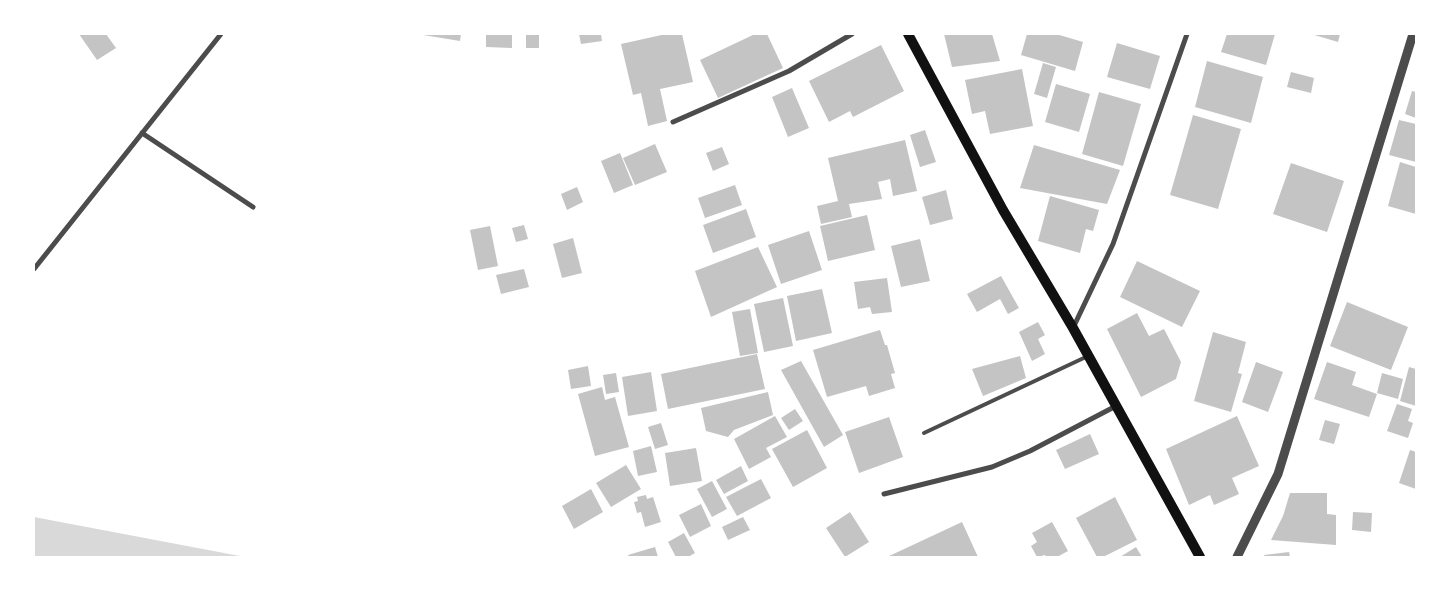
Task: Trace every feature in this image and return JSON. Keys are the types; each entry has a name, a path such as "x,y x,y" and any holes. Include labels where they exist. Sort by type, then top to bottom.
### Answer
{"main road":[{"path":"908,34 1003,210 1073,328 1200,557"}],"street":[{"path":"34,268 221,34"},
{"path":"673,122 789,71 852,34"},
{"path":"1073,328 1113,244 1187,34"},
{"path":"1237,557 1278,474 1413,34"},
{"path":"142,133 253,207"},
{"path":"884,494 992,467 1030,451 1116,406"}],"lane":[{"path":"924,433 1088,356"}],"shaded area":[{"path":"34,517 245,557 34,557"}],"building":[{"path":"79,34 106,34 116,48 97,60"},
{"path":"417,34 461,34 460,41"},
{"path":"486,34 512,34 512,48 486,47"},
{"path":"526,34 539,34 539,48 526,48"},
{"path":"579,34 601,34 602,41 581,44"},
{"path":"666,34 682,34 693,82 660,89 667,121 648,126 641,93 633,95 621,44"},
{"path":"755,34 767,34 783,68 718,98 700,60"},
{"path":"944,34 992,34 1000,61 952,67"},
{"path":"1027,34 1056,34 1083,42 1075,71 1021,55"},
{"path":"1227,34 1275,34 1266,65 1221,52"},
{"path":"1311,34 1340,34 1338,42"},
{"path":"1117,43 1160,56 1150,89 1107,77"},
{"path":"881,45 904,91 853,117 850,111 829,122 809,81"},
{"path":"1207,61 1263,77 1251,123 1195,107"},
{"path":"1043,63 1056,67 1047,98 1034,94"},
{"path":"1022,69 1033,126 990,134 985,111 972,114 965,80"},
{"path":"1291,72 1314,78 1311,93 1287,87"},
{"path":"1056,84 1090,94 1079,132 1045,122"},
{"path":"792,88 809,128 788,137 772,97"},
{"path":"1412,91 1416,92 1416,118 1405,114"},
{"path":"1099,92 1141,104 1123,166 1082,154"},
{"path":"1193,115 1241,129 1218,209 1170,195"},
{"path":"1399,120 1416,124 1416,162 1389,155"},
{"path":"925,130 936,162 920,167 910,135"},
{"path":"905,140 917,191 893,196 890,179 878,182 882,199 849,204 852,217 821,224 817,206 838,201 828,158"},
{"path":"655,144 667,172 635,185 623,158"},
{"path":"1034,145 1120,170 1107,204 1020,188"},
{"path":"722,147 729,164 713,171 706,153"},
{"path":"620,153 633,185 614,193 601,161"},
{"path":"1400,162 1416,167 1416,214 1388,206"},
{"path":"1291,163 1344,181 1327,232 1273,214"},
{"path":"735,185 742,205 705,218 698,198"},
{"path":"577,187 583,202 567,210 561,194"},
{"path":"946,190 953,219 930,225 922,197"},
{"path":"1050,196 1099,210 1093,231 1086,229 1080,253 1038,241"},
{"path":"746,209 756,237 713,253 703,225"},
{"path":"867,215 875,250 828,261 820,226"},
{"path":"524,225 528,239 516,242 512,228"},
{"path":"490,226 498,266 478,270 470,230"},
{"path":"809,231 822,270 781,284 768,245"},
{"path":"573,238 582,273 562,278 553,244"},
{"path":"920,239 930,281 901,287 891,246"},
{"path":"758,247 777,287 711,317 695,271"},
{"path":"1137,261 1200,291 1182,327 1120,297"},
{"path":"524,269 529,287 501,294 496,275"},
{"path":"1001,276 1019,308 1008,314 1000,299 977,312 967,294"},
{"path":"887,278 892,312 872,314 870,307 858,309 854,282"},
{"path":"822,289 832,333 796,341 787,296"},
{"path":"783,298 793,346 764,352 754,304"},
{"path":"1347,302 1408,327 1391,370 1330,346"},
{"path":"750,309 758,353 740,356 732,312"},
{"path":"1137,313 1149,336 1164,329 1181,362 1176,379 1141,397 1107,329"},
{"path":"1038,322 1045,335 1038,339 1045,354 1032,361 1019,332"},
{"path":"880,330 885,345 887,345 895,373 891,374 895,388 869,396 866,386 827,397 813,350"},
{"path":"1213,332 1246,342 1238,373 1242,374 1231,412 1194,401"},
{"path":"757,354 765,389 668,409 661,374"},
{"path":"1020,356 1026,378 983,396 972,369"},
{"path":"801,361 843,435 824,447 781,370"},
{"path":"1256,362 1283,372 1268,412 1242,402"},
{"path":"1327,362 1356,372 1352,385 1377,394 1369,417 1314,399"},
{"path":"588,366 591,386 571,389 568,370"},
{"path":"1409,367 1416,369 1416,406 1400,401"},
{"path":"651,372 657,411 628,416 622,377"},
{"path":"616,373 619,392 606,394 603,375"},
{"path":"1382,373 1403,379 1398,399 1377,393"},
{"path":"602,387 605,400 615,397 629,447 595,456 578,394"},
{"path":"768,392 773,415 734,430 728,437 706,431 701,408"},
{"path":"1397,404 1412,409 1408,421 1413,423 1408,438 1387,431"},
{"path":"795,409 803,421 789,430 781,418"},
{"path":"775,416 787,437 766,448 771,457 749,469 734,439"},
{"path":"1237,416 1259,466 1232,478 1239,494 1214,505 1210,495 1189,505 1166,449"},
{"path":"889,417 903,457 859,473 845,432"},
{"path":"1325,420 1340,424 1334,444 1319,440"},
{"path":"661,423 668,445 655,449 648,427"},
{"path":"807,430 827,468 793,487 772,449"},
{"path":"1090,434 1099,454 1065,469 1056,450"},
{"path":"651,446 657,472 638,476 633,451"},
{"path":"696,448 702,481 670,486 665,453"},
{"path":"1410,450 1416,452 1416,489 1399,483"},
{"path":"626,465 641,489 611,507 596,483"},
{"path":"741,466 748,481 724,494 716,480"},
{"path":"761,479 771,498 737,516 726,497"},
{"path":"712,481 727,509 712,517 697,489"},
{"path":"591,489 603,512 574,529 562,506"},
{"path":"1290,493 1327,493 1327,514 1336,515 1336,545 1271,540 1283,516"},
{"path":"646,495 647,499 653,497 661,522 645,527 641,512 637,513 634,502 638,501 637,497"},
{"path":"1115,497 1137,540 1103,557 1097,557 1076,518"},
{"path":"701,504 711,526 690,537 679,515"},
{"path":"850,512 869,542 845,557 826,528"},
{"path":"1353,512 1372,513 1371,532 1352,530"},
{"path":"743,517 750,530 728,540 722,527"},
{"path":"962,522 978,557 887,557"},
{"path":"1052,522 1068,551 1057,557 1046,557 1045,555 1037,557 1031,546 1037,542 1032,533"},
{"path":"684,533 695,553 688,557 676,557 668,542"},
{"path":"655,547 658,557 629,557 628,555"},
{"path":"1136,547 1142,557 1120,557"},
{"path":"1289,552 1290,557 1265,557 1264,555"}]}
